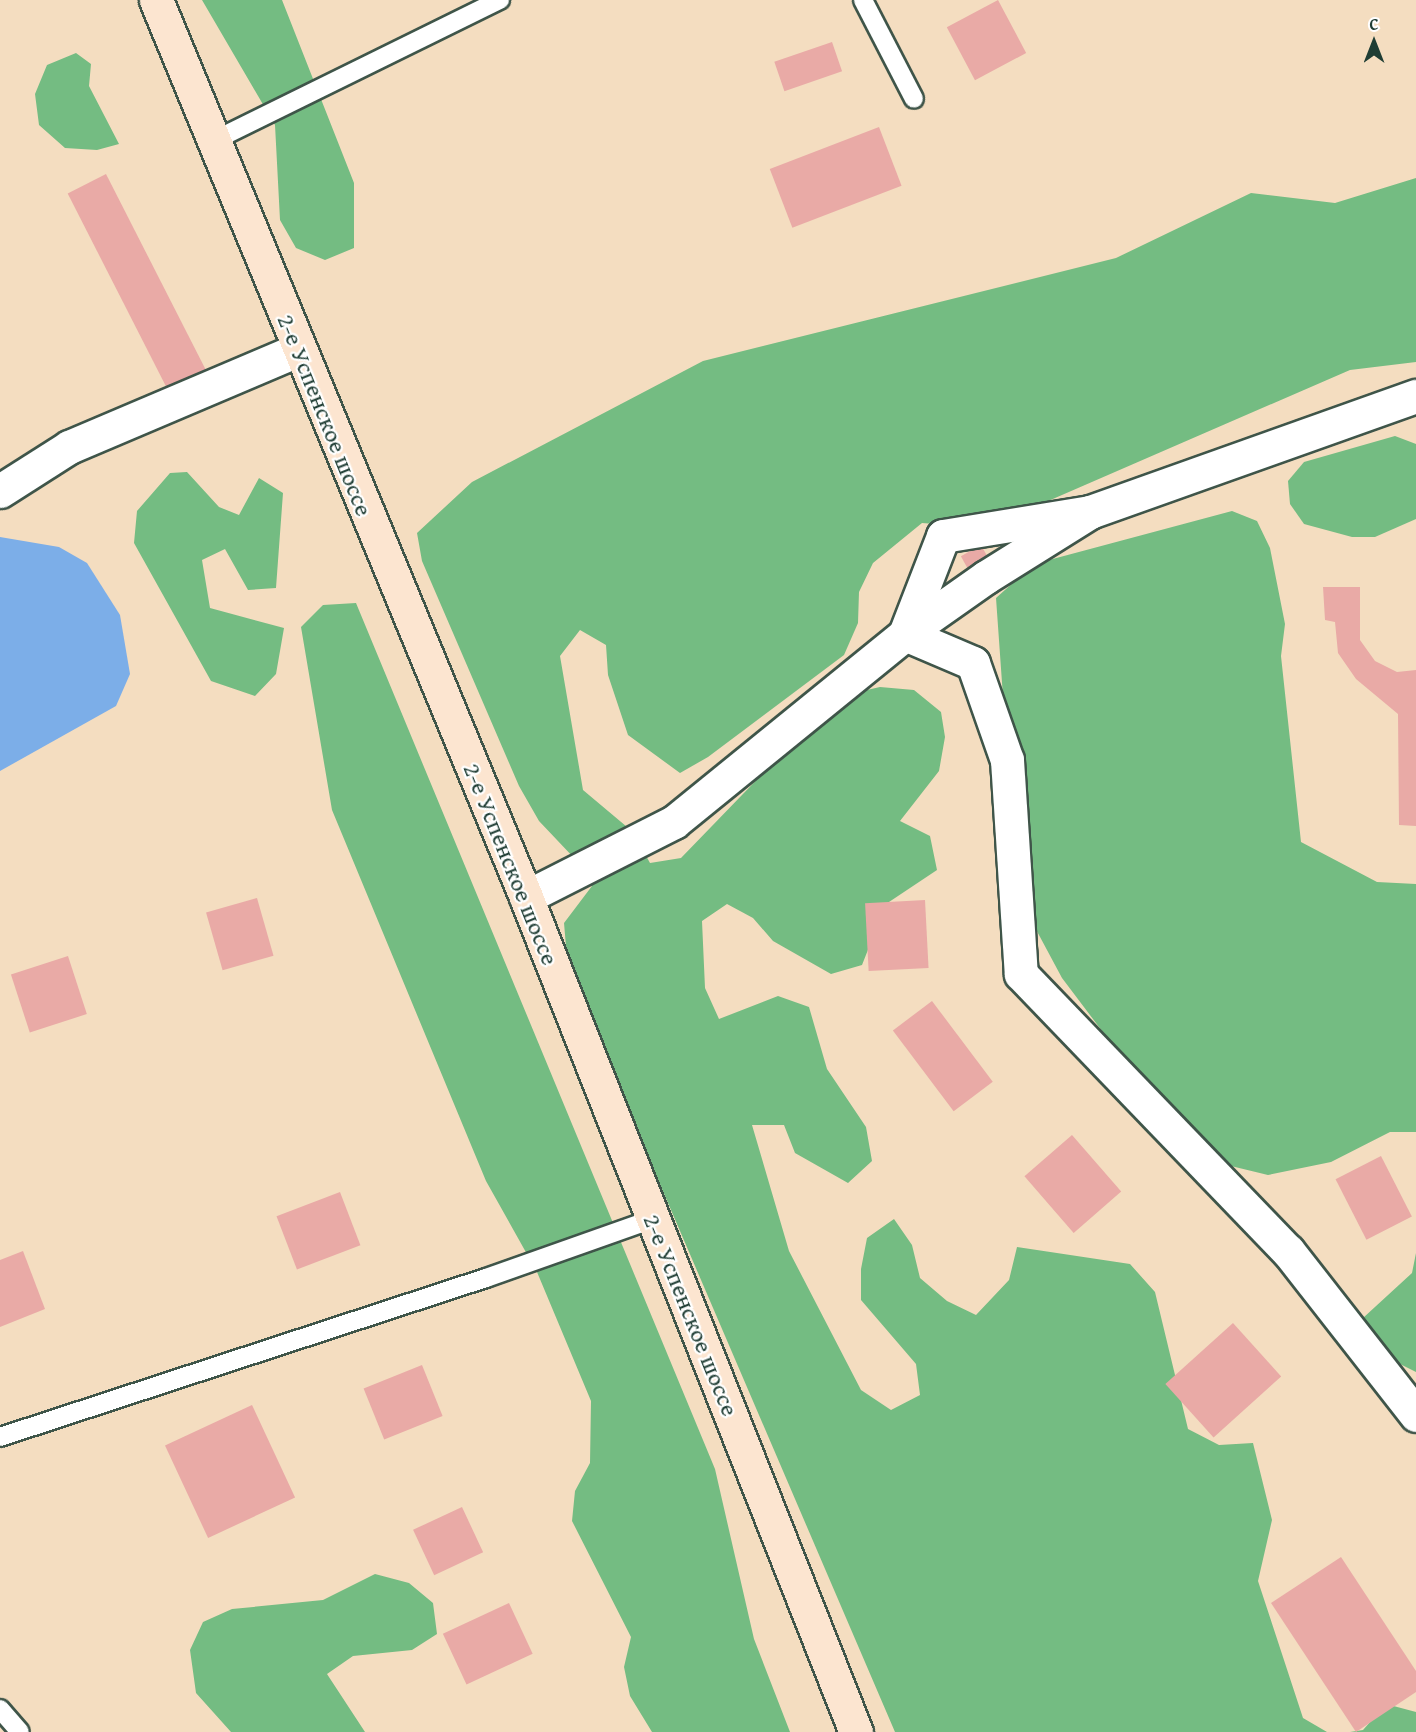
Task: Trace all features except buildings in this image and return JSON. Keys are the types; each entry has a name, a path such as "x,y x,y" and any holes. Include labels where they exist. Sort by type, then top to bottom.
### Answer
{"main road":[{"name":"2-е Успенское шоссе","path":"156,0 298,350 526,897 856,1732"}],"street":[{"path":"0,491 69,447 298,350"},
{"path":"905,634 943,536 1090,512 1416,396"},
{"path":"526,897 674,822 905,634 986,577 1090,512"},
{"path":"905,634 973,663 1007,760 1021,974 1288,1251 1416,1415"}],"lane":[{"path":"213,141 500,0"},
{"path":"863,0 914,99"},
{"path":"0,1437 486,1278 653,1219"},
{"path":"0,1709 20,1732"}],"green space":[{"path":"202,0 282,0 354,183 354,248 325,260 296,248 280,220 275,125"},
{"path":"76,53 91,64 89,86 119,144 97,150 65,148 39,125 35,94 47,65"},
{"path":"1416,178 1416,362 1350,370 986,528 922,523 873,563 859,592 858,623 844,655 708,757 680,773 628,735 608,675 606,645 580,630 560,656 583,790 633,832 650,863 681,858 798,737 845,695 880,687 914,690 941,712 945,737 939,771 900,821 930,836 937,870 886,904 862,965 831,974 773,941 753,918 727,904 702,921 705,988 719,1019 778,996 809,1007 827,1069 866,1127 872,1161 848,1183 795,1153 784,1125 752,1125 789,1251 861,1390 891,1410 920,1395 916,1364 861,1300 861,1269 867,1238 894,1219 912,1245 920,1278 947,1301 976,1315 1009,1280 1017,1247 1130,1264 1155,1292 1188,1429 1219,1445 1253,1443 1272,1520 1258,1581 1303,1718 1327,1732 895,1732 568,970 564,923 592,886 575,859 539,821 519,786 422,561 417,533 472,482 703,361 1116,258 1251,193 1335,203"},
{"path":"1395,436 1416,444 1416,519 1375,537 1352,537 1304,524 1290,504 1288,481 1304,462"},
{"path":"187,472 219,507 239,515 259,478 283,493 276,588 248,590 225,549 202,560 210,608 284,628 276,674 255,696 211,681 134,543 137,511 170,473"},
{"path":"1232,511 1257,521 1270,548 1285,624 1281,656 1301,842 1377,882 1416,884 1416,1132 1390,1132 1331,1162 1268,1175 1198,1158 1062,978 1017,894 996,598 1034,564"},
{"path":"356,603 715,1469 754,1639 790,1732 652,1732 630,1696 624,1667 631,1637 572,1521 575,1491 590,1463 591,1401 537,1272 486,1181 332,810 301,627 323,605"},
{"path":"1416,1253 1416,1372 1370,1349 1363,1318 1412,1273"},
{"path":"375,1574 409,1583 433,1603 437,1634 412,1650 353,1656 327,1674 365,1732 231,1732 196,1693 190,1650 203,1622 232,1609 323,1600"},
{"path":"1386,1704 1416,1712 1416,1732 1350,1732 1363,1730"}],"water":[{"path":"0,537 59,547 87,563 120,615 130,674 116,706 0,771"}]}
